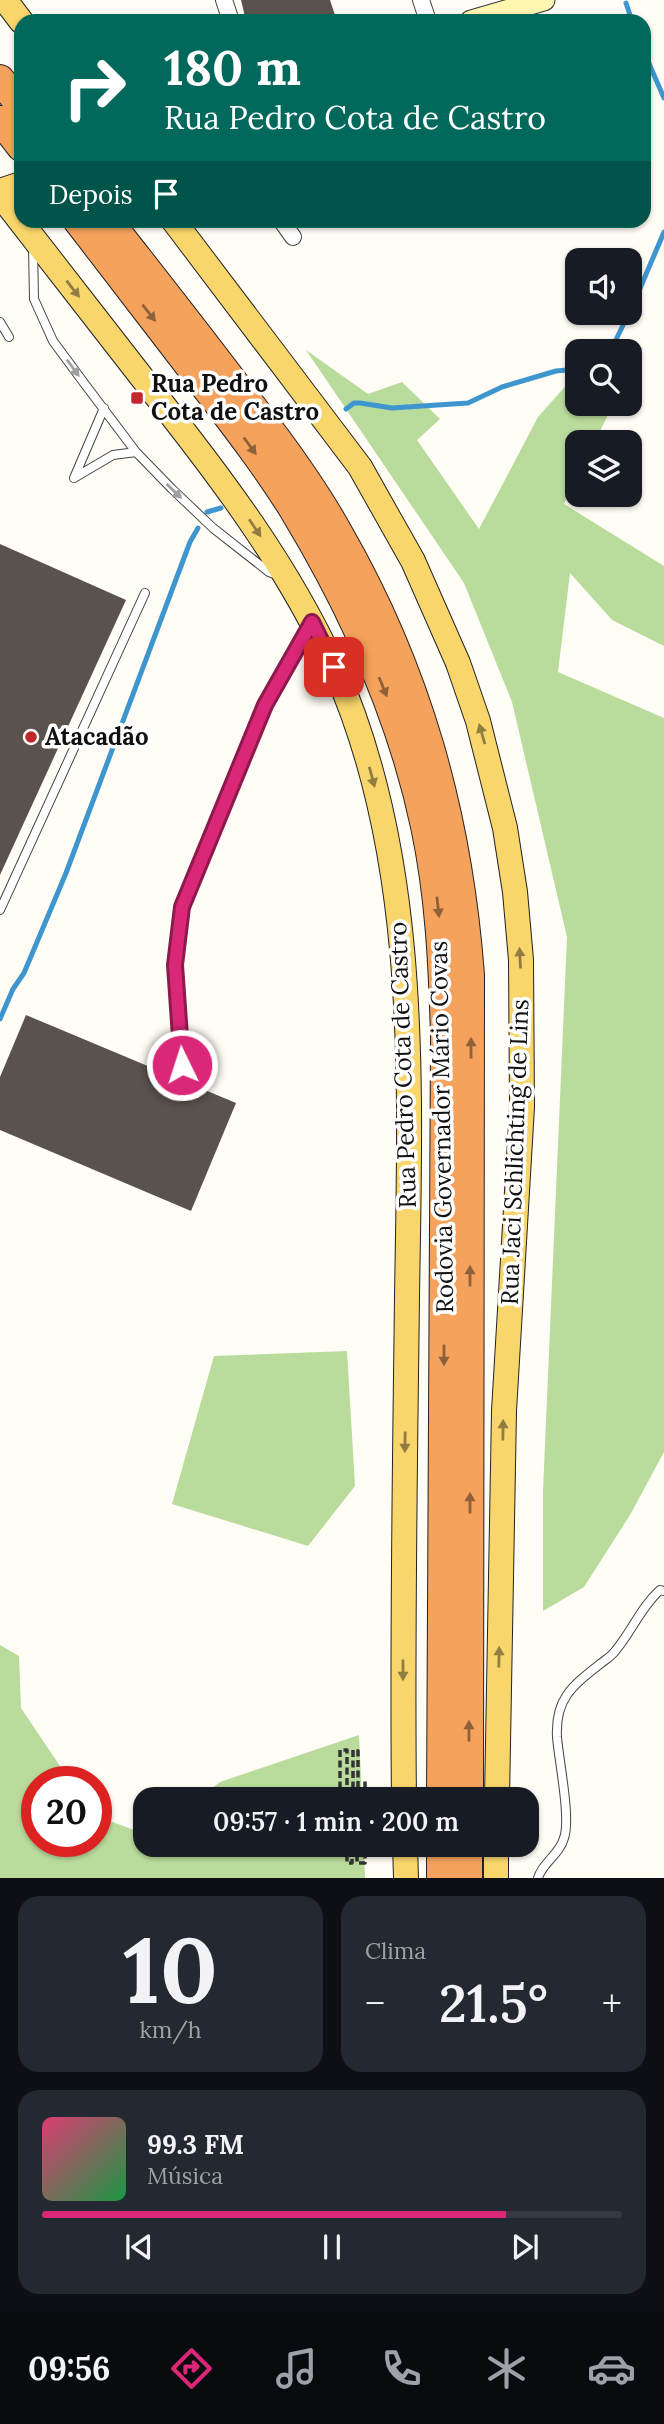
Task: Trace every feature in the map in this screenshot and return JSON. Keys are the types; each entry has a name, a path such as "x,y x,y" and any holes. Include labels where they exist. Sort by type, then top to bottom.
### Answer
{"highway":[{"path":"0,79 14,98"},
{"path":"0,120 14,138"},
{"name":"Rodovia Governador Mário Covas","path":"83,228 254,451 330,572 387,696 425,827 440,926 445,1037 441,1787"},
{"name":"Rodovia Governador Mário Covas","path":"114,228 279,443 338,531 389,632 414,696 450,818 460,875 471,975 468,1787"},
{"path":"441,1857 441,1878"},
{"path":"468,1857 468,1878"}],"main road":[{"path":"5,0 16,14"},
{"path":"495,14 544,0"},
{"name":"Rua Pedro Cota de Castro","path":"0,193 14,212"},
{"name":"Rua Pedro Cota de Castro","path":"26,228 230,491 288,579 334,667 356,722 373,778 397,904 403,971 408,1131 404,1787"},
{"name":"Rua Jaci Schlichting de Lins","path":"179,228 360,467 413,561 458,663 478,721 505,828 515,892 520,960 522,1107 504,1399 497,1787"},
{"path":"405,1857 406,1878"},
{"path":"496,1857 496,1878"}],"street":[{"path":"287,228 293,237"}],"lane":[{"path":"33,237 34,299 53,341 136,452 172,489 213,528 269,572 288,579"},
{"path":"0,322 9,337"},
{"path":"104,408 74,478 113,455 136,452"},
{"path":"0,910 145,593"},
{"path":"182,1065 175,965 182,907 265,705 312,622"},
{"path":"538,1878 565,1837 565,1807 557,1735 560,1704 573,1685 615,1652 649,1600 660,1590 664,1591"}],"path":[{"path":"340,1787 340,1750 347,1750 347,1787"},
{"path":"353,1751 358,1751 355,1799 353,1751"},
{"path":"365,1778 365,1787"},
{"path":"346,1857 346,1863 352,1863 353,1857"},
{"path":"356,1857 357,1864 365,1863 365,1857"}],"green space":[{"path":"306,350 368,394 402,382 440,419 417,440 479,529 538,417 565,387 565,416 608,416 600,430 565,430 565,507 664,566 664,646 612,620 570,573 558,672 664,718 664,1452 630,1515 584,1587 543,1611 543,1491 567,937 512,702 464,583"},
{"path":"347,1351 355,1486 308,1546 172,1504 214,1356"},
{"path":"0,1645 19,1656 21,1708 60,1766 21,1766 21,1857 112,1857 112,1822 133,1830 133,1857 364,1857 365,1878 0,1878"},
{"path":"359,1735 361,1787 214,1787 220,1782"}],"building":[{"path":"241,0 330,0 335,14 244,14"},
{"name":"Atacadão","path":"0,544 126,600 0,875"},
{"path":"26,1015 236,1103 191,1211 0,1130 0,1077"}],"waterway":[{"path":"626,3 630,14"},
{"path":"651,68 664,98"},
{"path":"642,284 664,232"},
{"path":"616,339 623,325"},
{"path":"346,409 354,403 392,408 468,403 502,387 565,370"},
{"path":"207,512 221,508"},
{"path":"0,1019 13,989 24,973 66,873 190,542 198,528"}],"place":[{"name":"Rua Pedro Cota de Castro","path":"137,398"},
{"name":"Atacadão","path":"31,737"}],"route":[{"path":"182,1065 175,965 182,907 265,705 312,622 334,667"}]}
